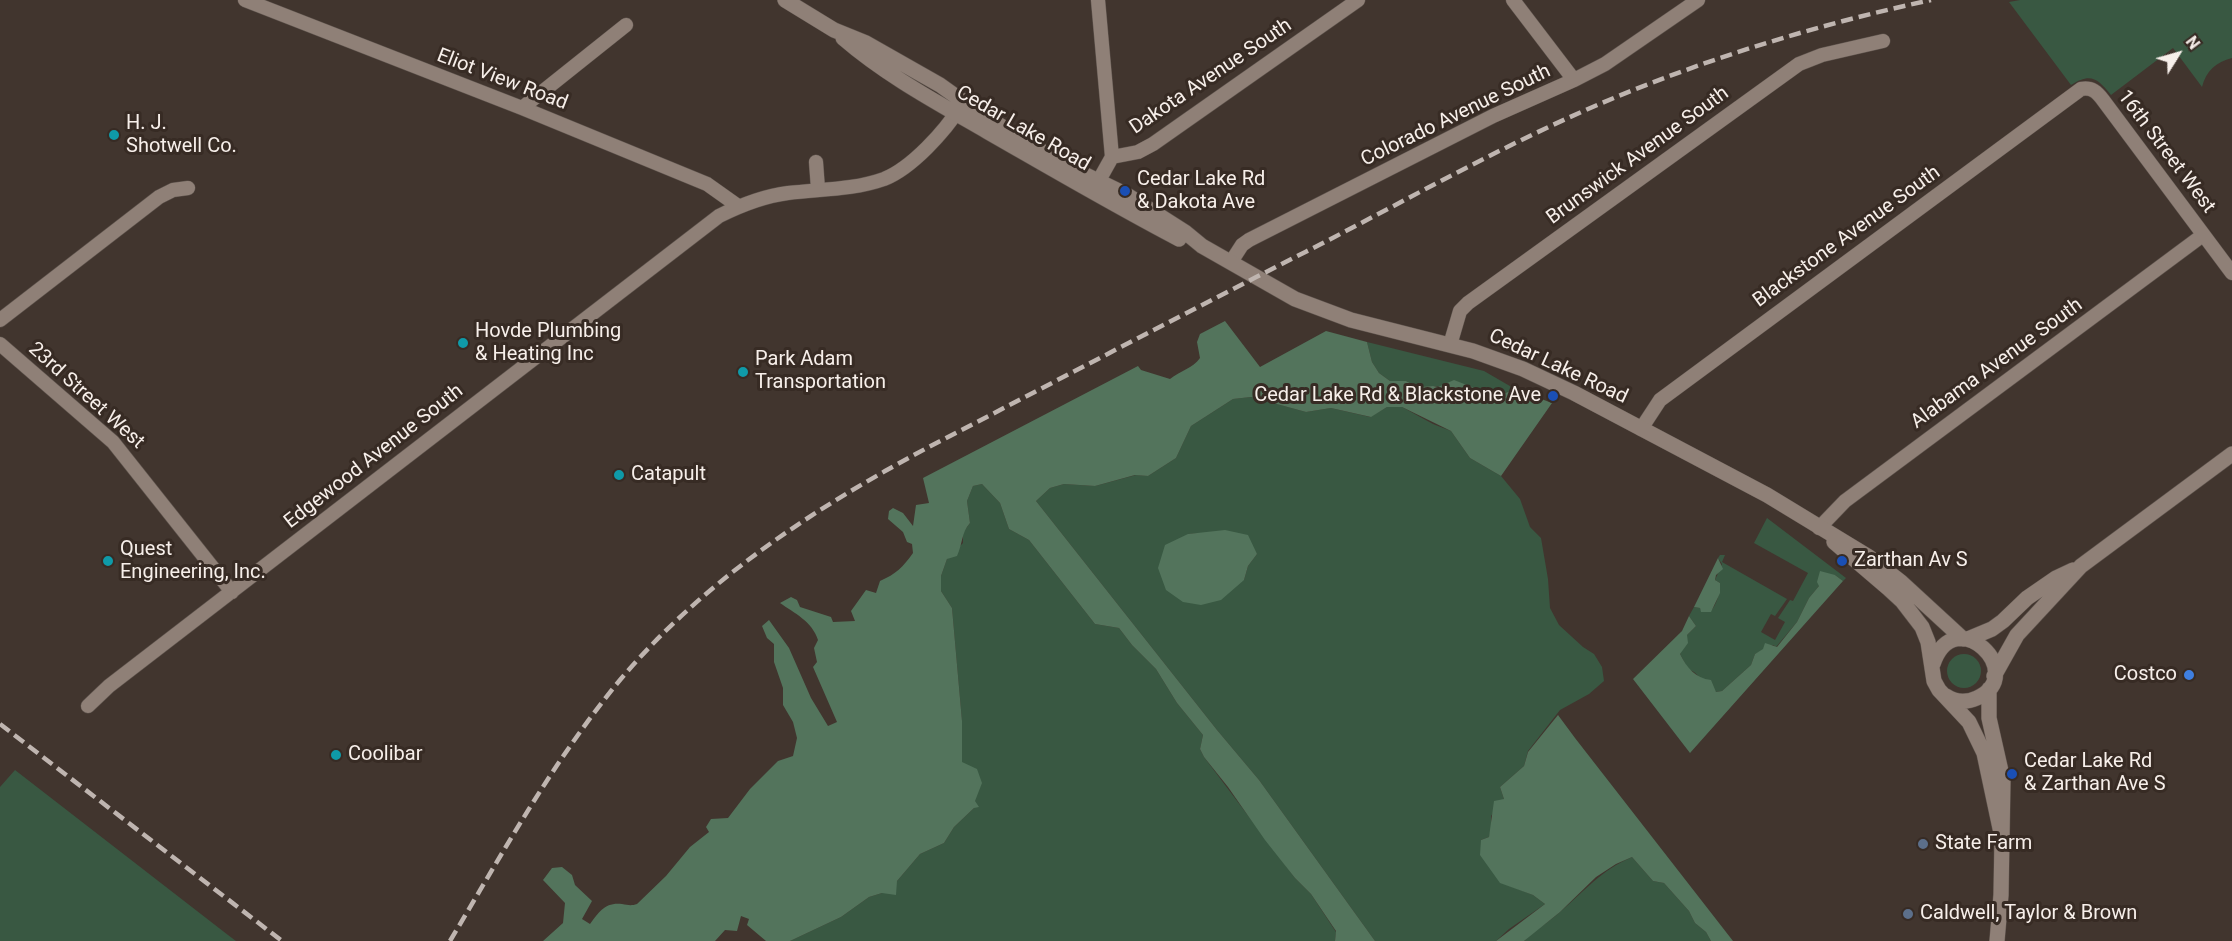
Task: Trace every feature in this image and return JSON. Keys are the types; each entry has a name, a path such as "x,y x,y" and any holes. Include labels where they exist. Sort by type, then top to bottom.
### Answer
{"street":[{"name":"Eliot View Road","path":"245,0 522,108 707,184 738,206"},
{"name":"Cedar Lake Road","path":"785,0 834,30 866,43 940,85 959,108 1059,162 1095,187 1127,195 1185,232 1202,246 1295,299 1351,320 1494,357 1523,369 1767,495 1819,528 1852,545 1884,568 1966,639 1980,644 1989,653 1994,664 1989,718 2003,780 2002,887 1997,941"},
{"path":"1095,187 1112,157 1098,0"},
{"name":"Dakota Avenue South","path":"1112,157 1138,152 1154,144 1358,0"},
{"path":"1513,0 1574,80"},
{"name":"Colorado Avenue South","path":"1231,262 1242,245 1249,240 1493,116 1605,64 1698,0"},
{"path":"522,108 626,25"},
{"name":"Brunswick Avenue South","path":"1449,345 1460,311 1468,303 1799,64 1822,55 1883,41"},
{"name":"16th Street West","path":"2087,88 2096,91 2232,273"},
{"name":"Blackstone Avenue South","path":"1641,429 1660,400 2081,89 2087,88"},
{"name":"Edgewood Avenue South","path":"88,706 109,687 719,216 738,206 785,193 847,188 885,178 897,172 940,133 959,108"},
{"path":"816,162 818,189"},
{"path":"0,320 159,197 173,190 189,188"},
{"name":"Alabama Avenue South","path":"1819,528 1845,501 2204,236"},
{"name":"23rd Street West","path":"0,344 113,442 232,592"},
{"path":"1943,694 1950,699 1967,701 1983,695 2017,635 2081,566 2232,454"},
{"name":"Cedar Lake Road","path":"1819,528 1902,601 1925,633 1933,664 1934,681 1969,722 1984,753 2001,833"},
{"path":"1933,664 1942,647 1952,641 1966,639 1992,629 2027,598 2056,578 2081,566"}],"green space":[{"path":"2020,0 2232,0 2232,58 2212,68 2202,87 2173,48 2111,95 2094,79 2084,79 2071,85 2009,2"},
{"path":"1225,321 1260,367 1326,331 1367,342 1372,362 1379,373 1390,381 1406,381 1418,387 1438,387 1454,380 1477,389 1488,397 1515,389 1552,403 1501,476 1470,458 1451,431 1402,407 1387,407 1371,417 1331,408 1306,412 1251,397 1233,399 1191,426 1176,458 1148,476 1135,475 1095,486 1064,484 1050,488 1036,501 1259,780 1375,941 1335,941 1336,931 1311,894 1295,878 1265,840 1204,757 1200,749 1203,735 1177,703 1156,669 1119,628 1095,624 1029,540 1009,529 1000,503 982,484 973,486 967,501 970,523 957,556 947,559 941,576 941,591 952,608 962,721 962,762 977,769 982,783 975,801 979,807 974,808 954,827 944,843 920,854 897,881 896,895 882,893 869,897 841,917 790,941 766,941 747,925 749,919 741,916 737,931 725,930 715,941 543,941 563,923 565,903 543,880 552,868 562,867 572,875 575,885 592,901 582,919 590,924 607,906 637,904 666,876 690,847 709,832 706,827 711,819 728,818 750,789 778,761 793,756 797,738 793,722 783,705 783,688 774,662 774,644 767,638 762,626 769,620 789,648 811,698 828,726 837,722 813,667 817,662 814,648 818,640 815,633 802,618 780,603 791,597 797,600 800,607 831,617 833,622 855,621 851,611 866,590 876,593 880,581 899,570 913,553 912,544 907,542 903,532 888,519 889,511 893,508 903,513 913,526 916,505 929,503 923,478 1138,366 1141,370 1170,379 1200,358 1197,342 1200,334"},
{"path":"1367,342 1484,371 1515,389 1488,397 1477,389 1418,387 1406,381 1390,381 1379,373 1372,362"},
{"path":"1251,397 1306,412 1331,408 1370,417 1387,407 1402,407 1451,431 1470,458 1501,476 1520,499 1530,527 1541,538 1550,608 1559,625 1594,654 1602,667 1604,681 1589,694 1560,710 1528,751 1524,766 1500,787 1504,799 1491,816 1489,837 1481,840 1500,882 1533,895 1545,904 1496,941 1375,941 1259,780 1036,501 1050,488 1064,484 1095,486 1136,475 1148,476 1176,458 1191,426 1233,399","holes":["1204,533 1257,554 1248,566 1244,580 1188,534"]},
{"path":"982,484 1000,503 1009,529 1029,540 1095,624 1119,628 1156,669 1177,703 1203,735 1200,749 1204,757 1295,878 1311,894 1336,932 1335,941 790,941 841,917 869,897 882,893 897,881 920,854 944,843 954,827 974,808 975,801 962,763 962,721 952,608 941,591 941,576 947,559 963,543 963,532 970,523 967,501 973,486"},
{"path":"1767,518 1846,578 1843,581 1835,575 1819,586 1809,598 1797,622 1776,647 1773,645 1755,654 1751,665 1722,691 1716,692 1688,669 1680,654 1687,635 1696,626 1689,616 1694,607 1700,608 1702,612 1710,612 1716,602 1720,583 1715,580 1722,564 1718,558 1720,555 1725,555 1722,562 1787,599 1775,616 1771,614 1761,632 1775,640 1785,622 1778,618 1790,600 1793,601 1808,573 1754,543"},
{"path":"1225,530 1248,535 1257,554 1248,566 1244,580 1221,600 1201,605 1183,602 1166,590 1158,568 1165,545 1188,534"},
{"path":"1718,558 1723,569 1716,575 1715,580 1720,583 1720,593 1711,612 1701,612 1700,608 1694,607"},
{"path":"1820,571 1835,575 1843,581 1690,753 1633,679 1682,631 1689,616 1696,626 1687,635 1688,643 1680,654 1692,672 1711,680 1716,692 1722,691 1751,665 1755,654 1763,649 1765,643 1777,647 1797,622 1809,598 1819,586 1817,582"},
{"path":"1964,654 1976,659 1981,671 1976,683 1964,688 1952,683 1947,671 1952,659"},
{"path":"1558,715 1733,941 1711,941 1664,883 1653,881 1632,857 1596,877 1560,912 1524,941 1496,941 1545,904 1533,895 1500,883 1480,855 1481,840 1489,837 1494,801 1504,799 1500,787 1524,766 1528,752"},
{"path":"15,770 236,941 0,941 0,787"},
{"path":"1632,857 1653,881 1664,883 1711,941 1524,941 1602,874"}],"railway":[{"path":"450,941 548,778 615,686 683,614 720,582 800,523 927,448 1554,124 1714,60 1800,33 1931,0"},
{"path":"0,724 282,941"}],"place":[{"name":"H. J. Shotwell Co.","path":"114,135"},
{"name":"Cedar Lake Rd & Dakota Ave","path":"1125,191"},
{"name":"Hovde Plumbing & Heating Inc","path":"463,343"},
{"name":"Park Adam Transportation","path":"743,372"},
{"name":"Cedar Lake Rd & Blackstone Ave","path":"1553,396"},
{"name":"Catapult","path":"619,475"},
{"name":"Quest Engineering, Inc.","path":"108,561"},
{"name":"Zarthan Av S","path":"1842,561"},
{"name":"Costco","path":"2189,675"},
{"name":"Coolibar","path":"336,755"},
{"name":"Cedar Lake Rd & Zarthan Ave S","path":"2012,774"},
{"name":"State Farm","path":"1923,844"},
{"name":"Caldwell, Taylor & Brown","path":"1908,914"}]}
